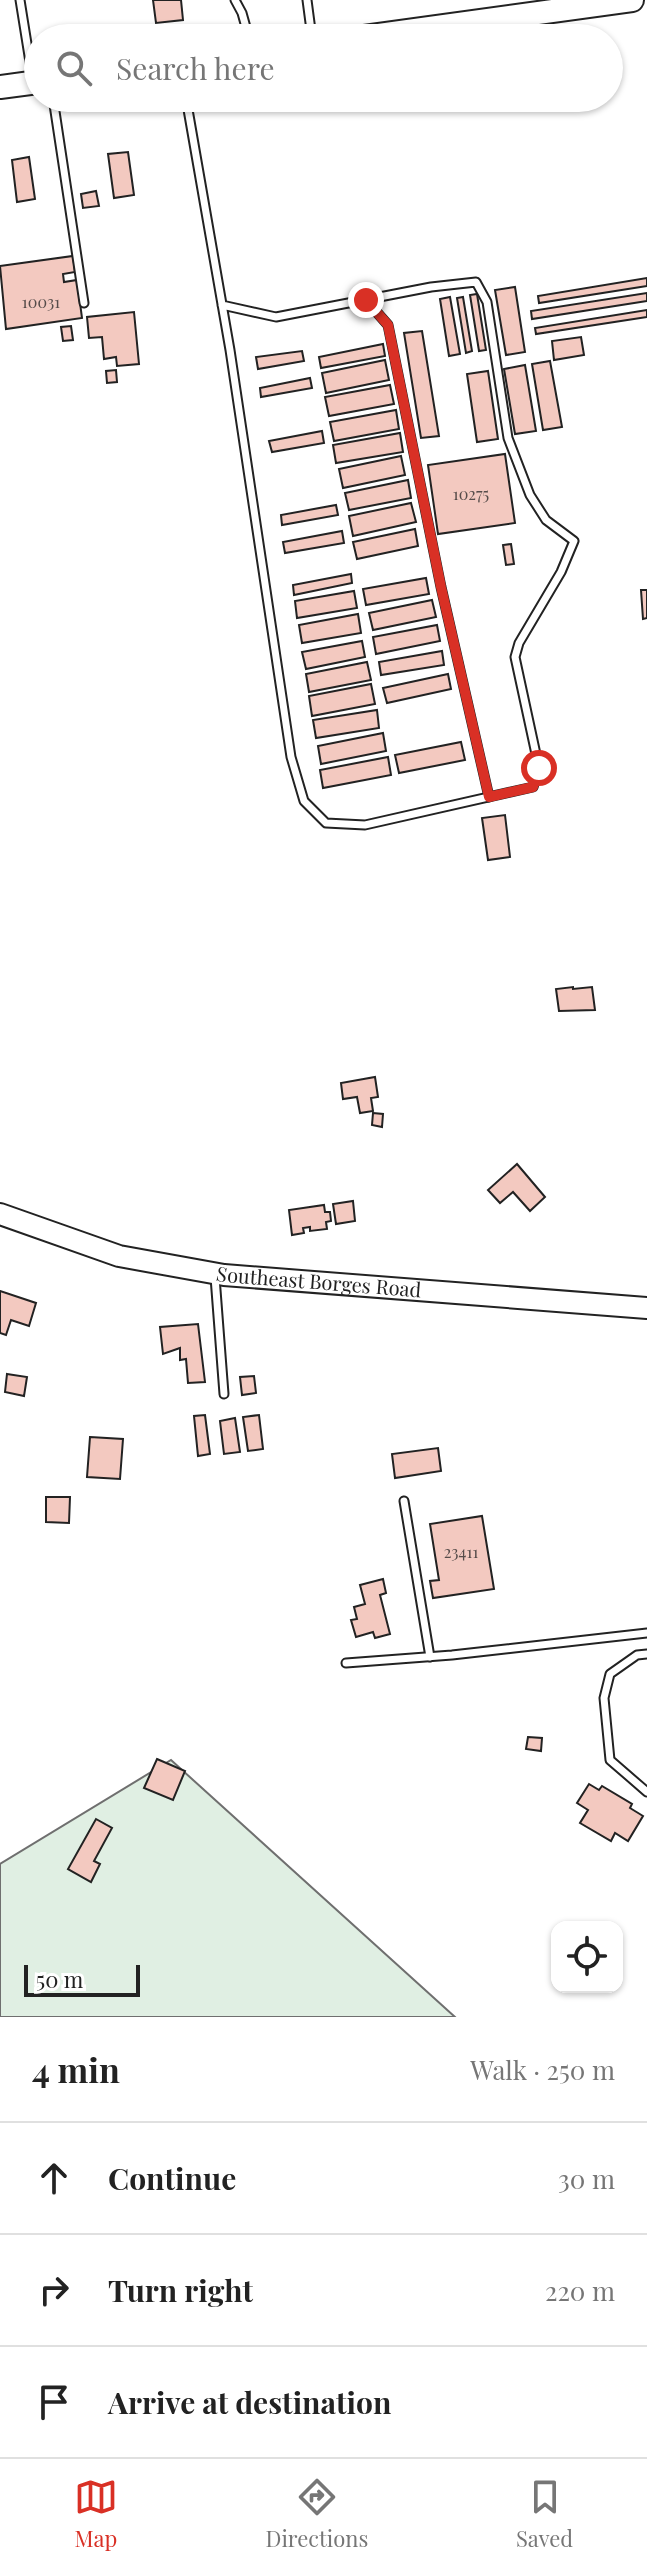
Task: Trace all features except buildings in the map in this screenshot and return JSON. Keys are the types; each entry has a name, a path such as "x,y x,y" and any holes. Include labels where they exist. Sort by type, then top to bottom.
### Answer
{"main road":[{"path":"458,24 632,0"},
{"path":"0,87 24,84"}],"street":[{"name":"Southeast Borges Road","path":"0,1214 119,1256 215,1274 647,1308"}],"lane":[{"path":"20,0 25,24"},
{"path":"235,0 245,24"},
{"path":"307,0 310,24"},
{"path":"55,112 84,303"},
{"path":"188,112 222,305 291,757 304,801 326,823 365,825 533,787 539,768 515,657 519,643 561,572 574,541 546,520 530,495 508,438 487,302 476,282 276,317 222,305"},
{"path":"366,300 388,325 441,587 489,797"},
{"path":"215,1274 224,1394"},
{"path":"404,1501 430,1657"},
{"path":"346,1663 647,1633"},
{"path":"647,1654 637,1655 610,1674 604,1698 610,1760 647,1792"}],"green space":[{"path":"171,1760 455,2017 0,2017 0,1864"}],"route":[{"path":"366,300 388,325 441,587 489,797 533,787 539,768"}]}
